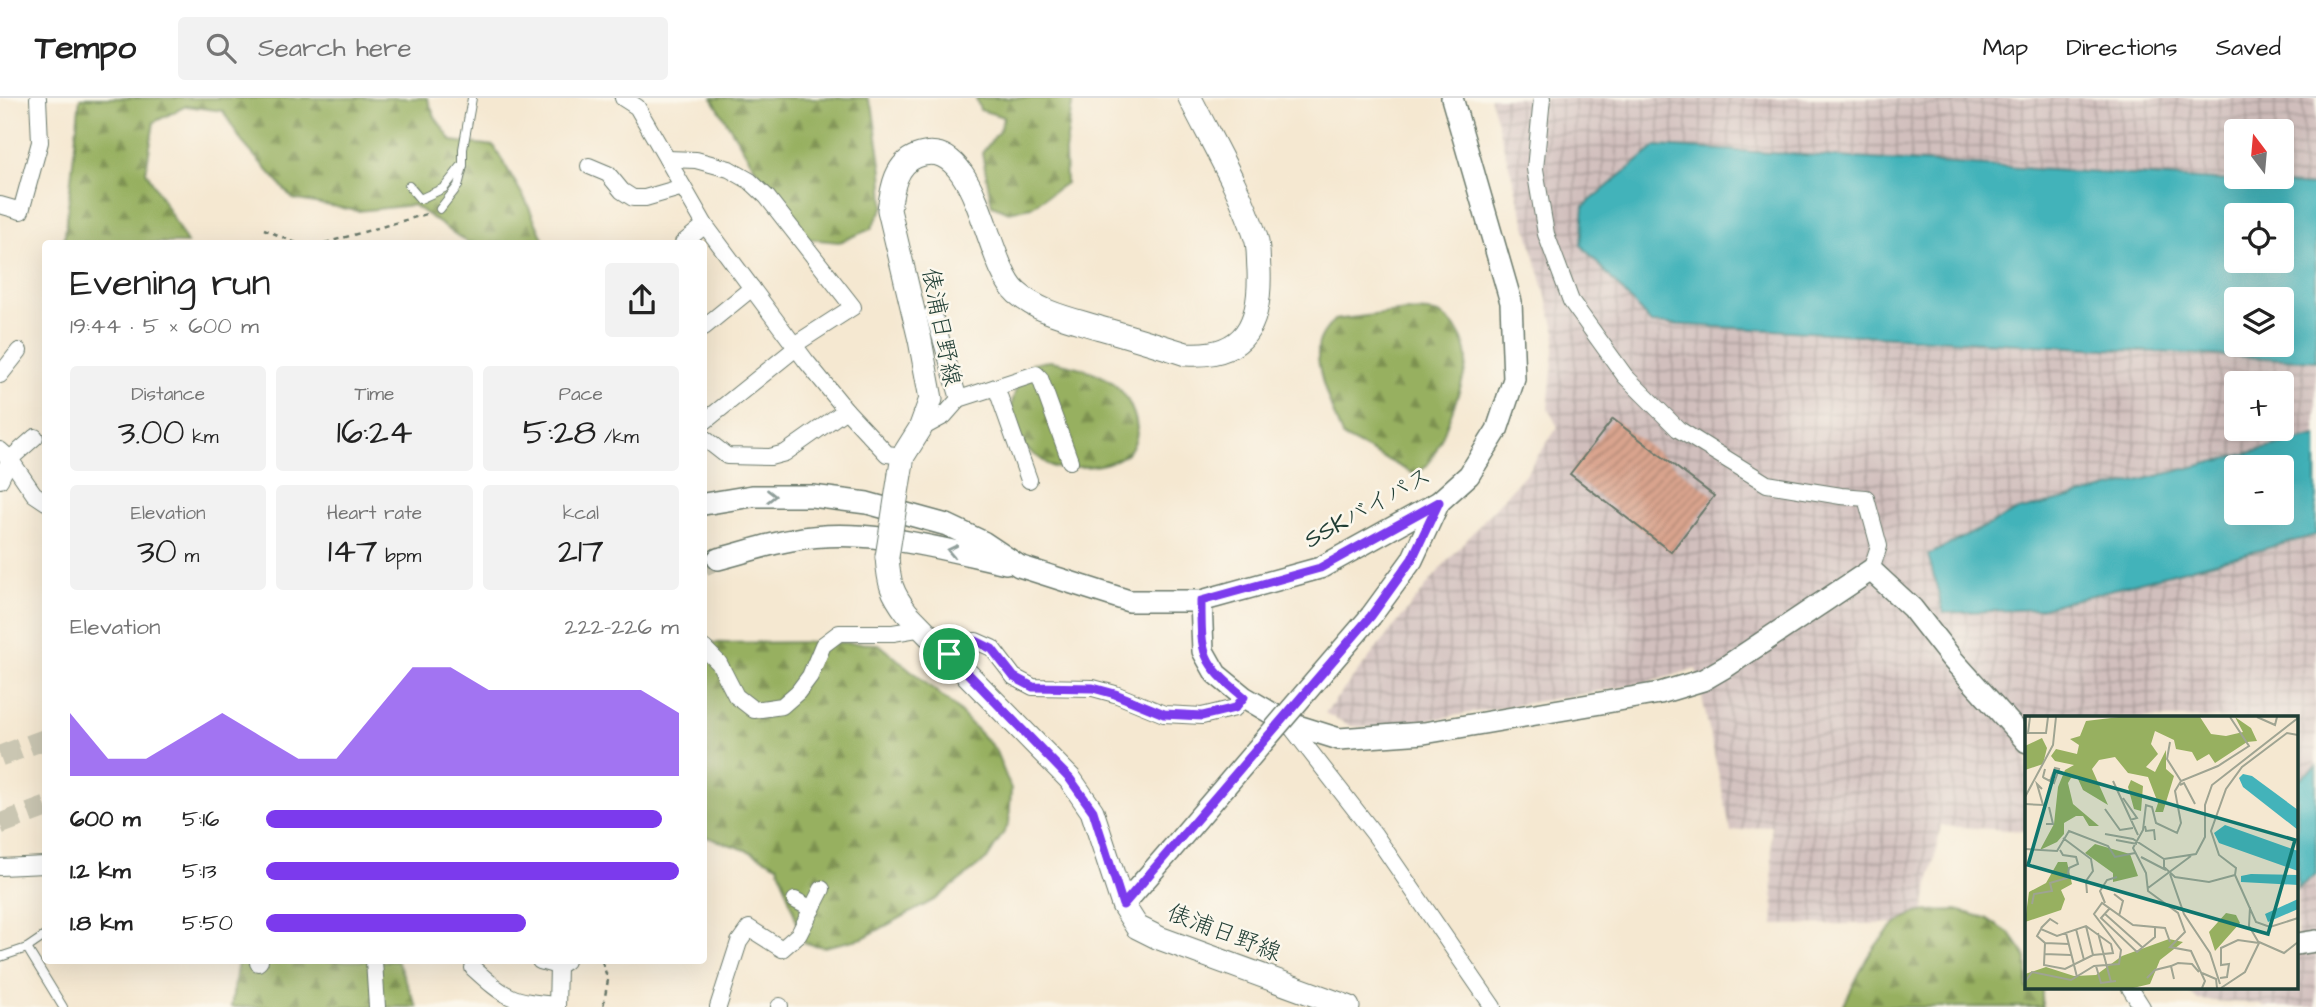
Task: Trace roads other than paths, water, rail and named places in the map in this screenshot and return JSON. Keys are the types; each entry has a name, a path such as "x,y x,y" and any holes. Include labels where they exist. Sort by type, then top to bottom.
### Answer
{"main road":[{"name":"俵浦日野線","path":"1189,98 1232,179 1257,241 1259,286 1255,315 1243,339 1225,351 1207,356 1186,354 1060,316 1033,305 1015,291 1004,276 961,169 946,156 926,154 914,157 899,170 892,188 889,210 931,399 902,465 887,557 890,584 894,596 923,628 1078,789 1093,811 1123,905 1137,927 1159,938 1348,1007"}],"street":[{"path":"0,205 21,211 40,142 38,98"},
{"path":"623,98 637,107 705,225 795,347 846,410 887,454 902,465"},
{"name":"SSKバイパス","path":"707,503 752,496 812,496 867,503 947,525 983,542 1019,566 1129,601 1201,601 1320,568 1439,502 1469,475 1497,430 1514,379 1511,302 1452,98"},
{"path":"1201,601 1203,651 1216,674 1244,697 1288,723 1339,740 1412,734 1660,694 1703,680 1715,673 1871,570 1879,547 1866,498 1767,484 1678,429 1625,376 1571,300 1546,234 1535,169 1542,98"},
{"path":"667,159 696,160 729,169 750,181 767,198 853,307 795,347 707,420"},
{"path":"589,166 608,174 622,191 633,198 645,198 683,187"},
{"path":"687,240 705,225"},
{"path":"707,325 752,288"},
{"path":"933,312 959,399"},
{"path":"0,374 19,351"},
{"path":"920,429 944,416 959,399 1036,374 1041,378 1070,461"},
{"path":"996,387 1029,480"},
{"path":"707,440 727,456 771,457 785,453 846,410"},
{"path":"0,480 5,455 35,436"},
{"path":"5,455 34,495 42,500"},
{"path":"1123,905 1371,616 1412,559 1439,502"},
{"path":"718,559 793,539 846,536 924,545 1019,566"},
{"path":"1871,570 1912,608 1952,659 2025,740"},
{"path":"707,651 719,663 736,696 754,710 782,706 798,692 810,676 823,645 839,633 893,632 923,628"},
{"path":"949,654 962,643 976,641 992,649 1014,677 1033,687 1093,688 1164,714 1202,716 1235,708 1244,697"},
{"path":"1288,723 1375,835 1493,1007"},
{"path":"0,867 42,865"},
{"path":"718,1007 739,942 750,928 782,949 799,934 822,889"},
{"path":"795,900 812,909"},
{"path":"2298,944 2316,941"},
{"path":"374,964 377,1007"},
{"path":"473,968 511,999 557,1006 562,964"},
{"path":"2131,990 2142,1007"}],"lane":[{"path":"440,209 458,186 472,98"},
{"path":"409,186 420,199 444,188 463,164"},
{"path":"0,957 27,948 42,938"},
{"path":"27,948 64,1007"}],"water":[{"path":"1656,146 2224,180 2224,189 2294,189 2294,185 2316,186 2316,361 2246,357 2294,357 2294,287 2224,287 2224,356 1651,323 1581,245 1584,206"},
{"path":"2316,436 2316,535 2039,609 1944,613 1928,555 2014,512 2224,459 2224,525 2294,525 2294,455 2240,455"},
{"path":"2316,766 2316,874 2298,888 2298,780"}],"tunnel":[{"path":"707,564 718,559"},
{"path":"0,756 42,740"},
{"path":"0,824 42,808"}]}
